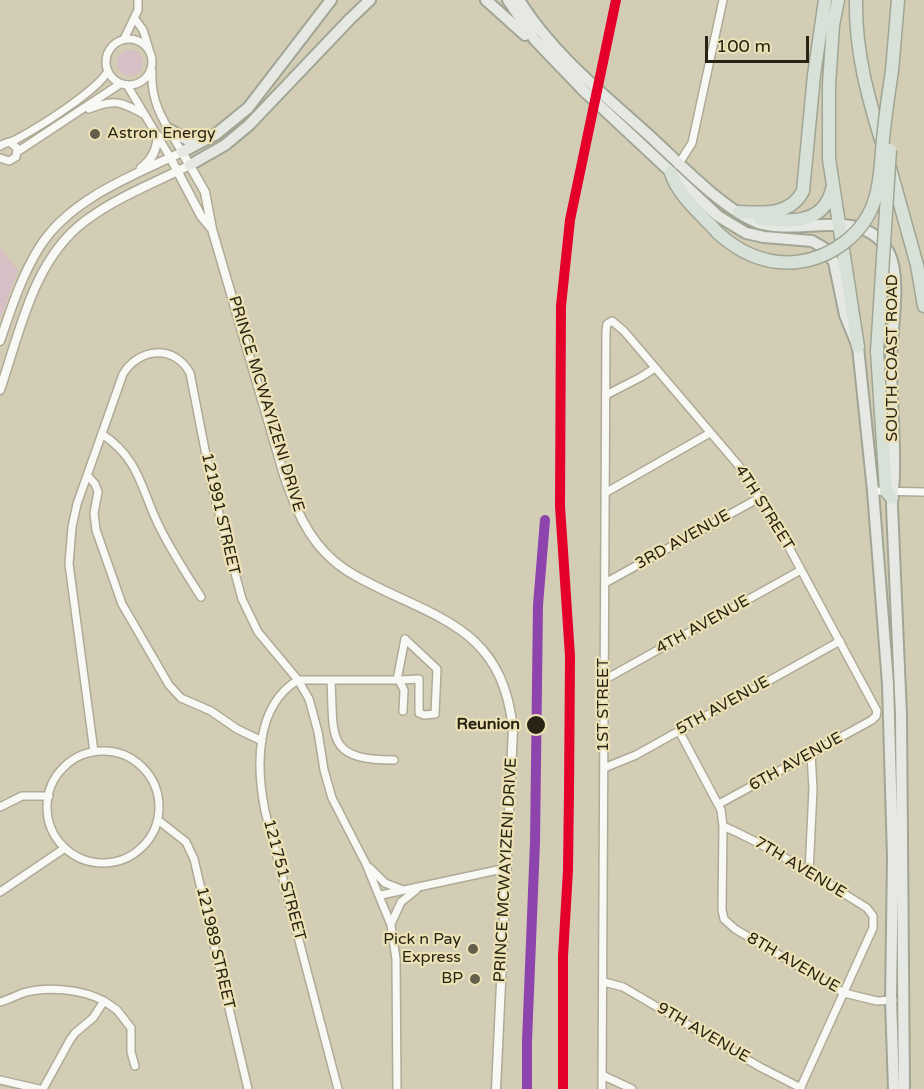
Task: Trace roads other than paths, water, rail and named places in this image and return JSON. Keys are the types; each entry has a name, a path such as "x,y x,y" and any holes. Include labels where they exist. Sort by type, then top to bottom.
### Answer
{"highway":[{"path":"856,0 857,32 867,94 909,233 924,306"},
{"path":"670,173 684,195 718,233 749,254 773,261 812,259 826,254 850,238 864,221 875,198 892,71 898,0"},
{"path":"829,1 822,102 832,187 858,347"},
{"path":"743,215 779,211 793,204 803,191 814,75 829,1"},
{"path":"884,494 877,351 892,126 892,71"},
{"path":"743,215 788,221 810,217 825,206 832,187"}],"main road":[{"path":"190,165 225,145 244,130 370,0"},
{"path":"317,55 354,20 382,0"},
{"path":"486,0 505,15 554,65 584,91"},
{"name":"SOUTH COAST ROAD","path":"508,0 535,40 584,91 718,216 746,233 764,237 812,241 824,248 834,262 845,315 858,347 884,494 901,683 904,1089"},
{"name":"SOUTH COAST ROAD","path":"519,0 529,17 559,52 679,164 743,215 776,226 859,227 876,237 888,250 895,270 891,358 894,474 884,494 893,858 891,1000 894,1089"},
{"path":"182,152 232,123 248,108 330,3"},
{"path":"168,129 188,140 209,138"}],"street":[{"path":"124,39 135,19 138,0"},
{"path":"670,173 679,164 692,143 723,0"},
{"path":"0,341 18,290 40,246 59,223 77,208 182,152 158,113 152,94 153,62 143,30 135,19"},
{"path":"149,49 138,40 124,39 109,51 106,61 111,76 124,84 146,115 170,157"},
{"path":"2,161 13,160 17,152 124,84 139,83 149,75 152,69"},
{"path":"0,146 3,143 11,143 100,83 108,71"},
{"path":"77,113 108,102 126,105 146,115"},
{"path":"119,184 152,158 157,148 158,136"},
{"path":"11,143 17,152"},
{"name":"PRINCE MCWAYIZENI DRIVE","path":"182,152 205,192 212,229 284,475 305,526 322,549 343,568 366,582 438,615 462,629 487,653 499,675 510,709 513,729 495,1089"},
{"name":"PRINCE MCWAYIZENI DRIVE","path":"170,157 201,216 212,229"},
{"path":"0,390 32,296 53,253 83,222 190,165"},
{"name":"4TH STREET","path":"610,322 619,325 739,466 760,497 877,708 876,716 872,720"},
{"name":"1ST STREET","path":"602,1089 606,331 610,322"},
{"name":"121991 STREET","path":"94,752 69,564 74,515 123,374 134,360 145,355 160,353 176,358 185,366 193,382 208,470 242,599 258,632 298,680 309,699 314,713 326,780 335,807 381,895 391,925 396,959 397,1089"},
{"path":"606,395 655,368"},
{"path":"605,493 710,432"},
{"path":"102,434 114,443 136,470 161,531 201,597"},
{"path":"88,476 98,492 94,513 96,530 122,604 169,686 181,698 211,711 237,729 262,741"},
{"path":"884,494 924,492"},
{"name":"3RD AVENUE","path":"605,583 760,497"},
{"name":"4TH AVENUE","path":"604,680 801,570"},
{"path":"298,680 398,680 419,679 419,713 435,714 438,670 405,639 398,680 404,690 403,711"},
{"name":"5TH AVENUE","path":"604,768 636,755 840,641"},
{"name":"121751 STREET","path":"298,680 286,689 273,704 266,721 262,741 260,778 263,802 338,1089"},
{"path":"331,680 334,733 339,746 348,754 361,758 394,760"},
{"name":"6TH AVENUE","path":"719,804 872,720"},
{"path":"680,731 719,804 723,826"},
{"path":"94,752 114,752 141,765 148,773 157,790 158,820 152,836 141,849 119,861 94,863 78,858 65,848 53,833 47,805 49,796 52,785 64,767 73,760 94,752"},
{"path":"809,873 813,789 811,754"},
{"path":"0,807 21,796 49,796"},
{"name":"121989 STREET","path":"158,820 186,842 194,859 248,1089"},
{"name":"8TH AVENUE","path":"723,826 723,917 735,929 844,993 864,999 905,999"},
{"name":"7TH AVENUE","path":"723,826 753,840 809,873 867,908 873,916 873,928 844,993"},
{"path":"0,892 65,848"},
{"path":"366,864 386,883 406,890"},
{"path":"381,895 507,868"},
{"path":"391,925 401,902 420,887"},
{"name":"9TH AVENUE","path":"604,982 623,987 800,1088"},
{"path":"0,1002 24,993 62,989 80,991 104,1001 117,1010 131,1028 131,1052 135,1066"},
{"path":"800,1088 844,993"},
{"path":"0,1080 41,1089 75,1033 93,1018 104,1001"},
{"path":"602,1075 632,1089"}],"place":[{"name":"Astron Energy","path":"95,134"},
{"name":"Reunion","path":"536,725"},
{"name":"Pick n Pay Express","path":"473,949"},
{"name":"BP","path":"475,979"}]}
